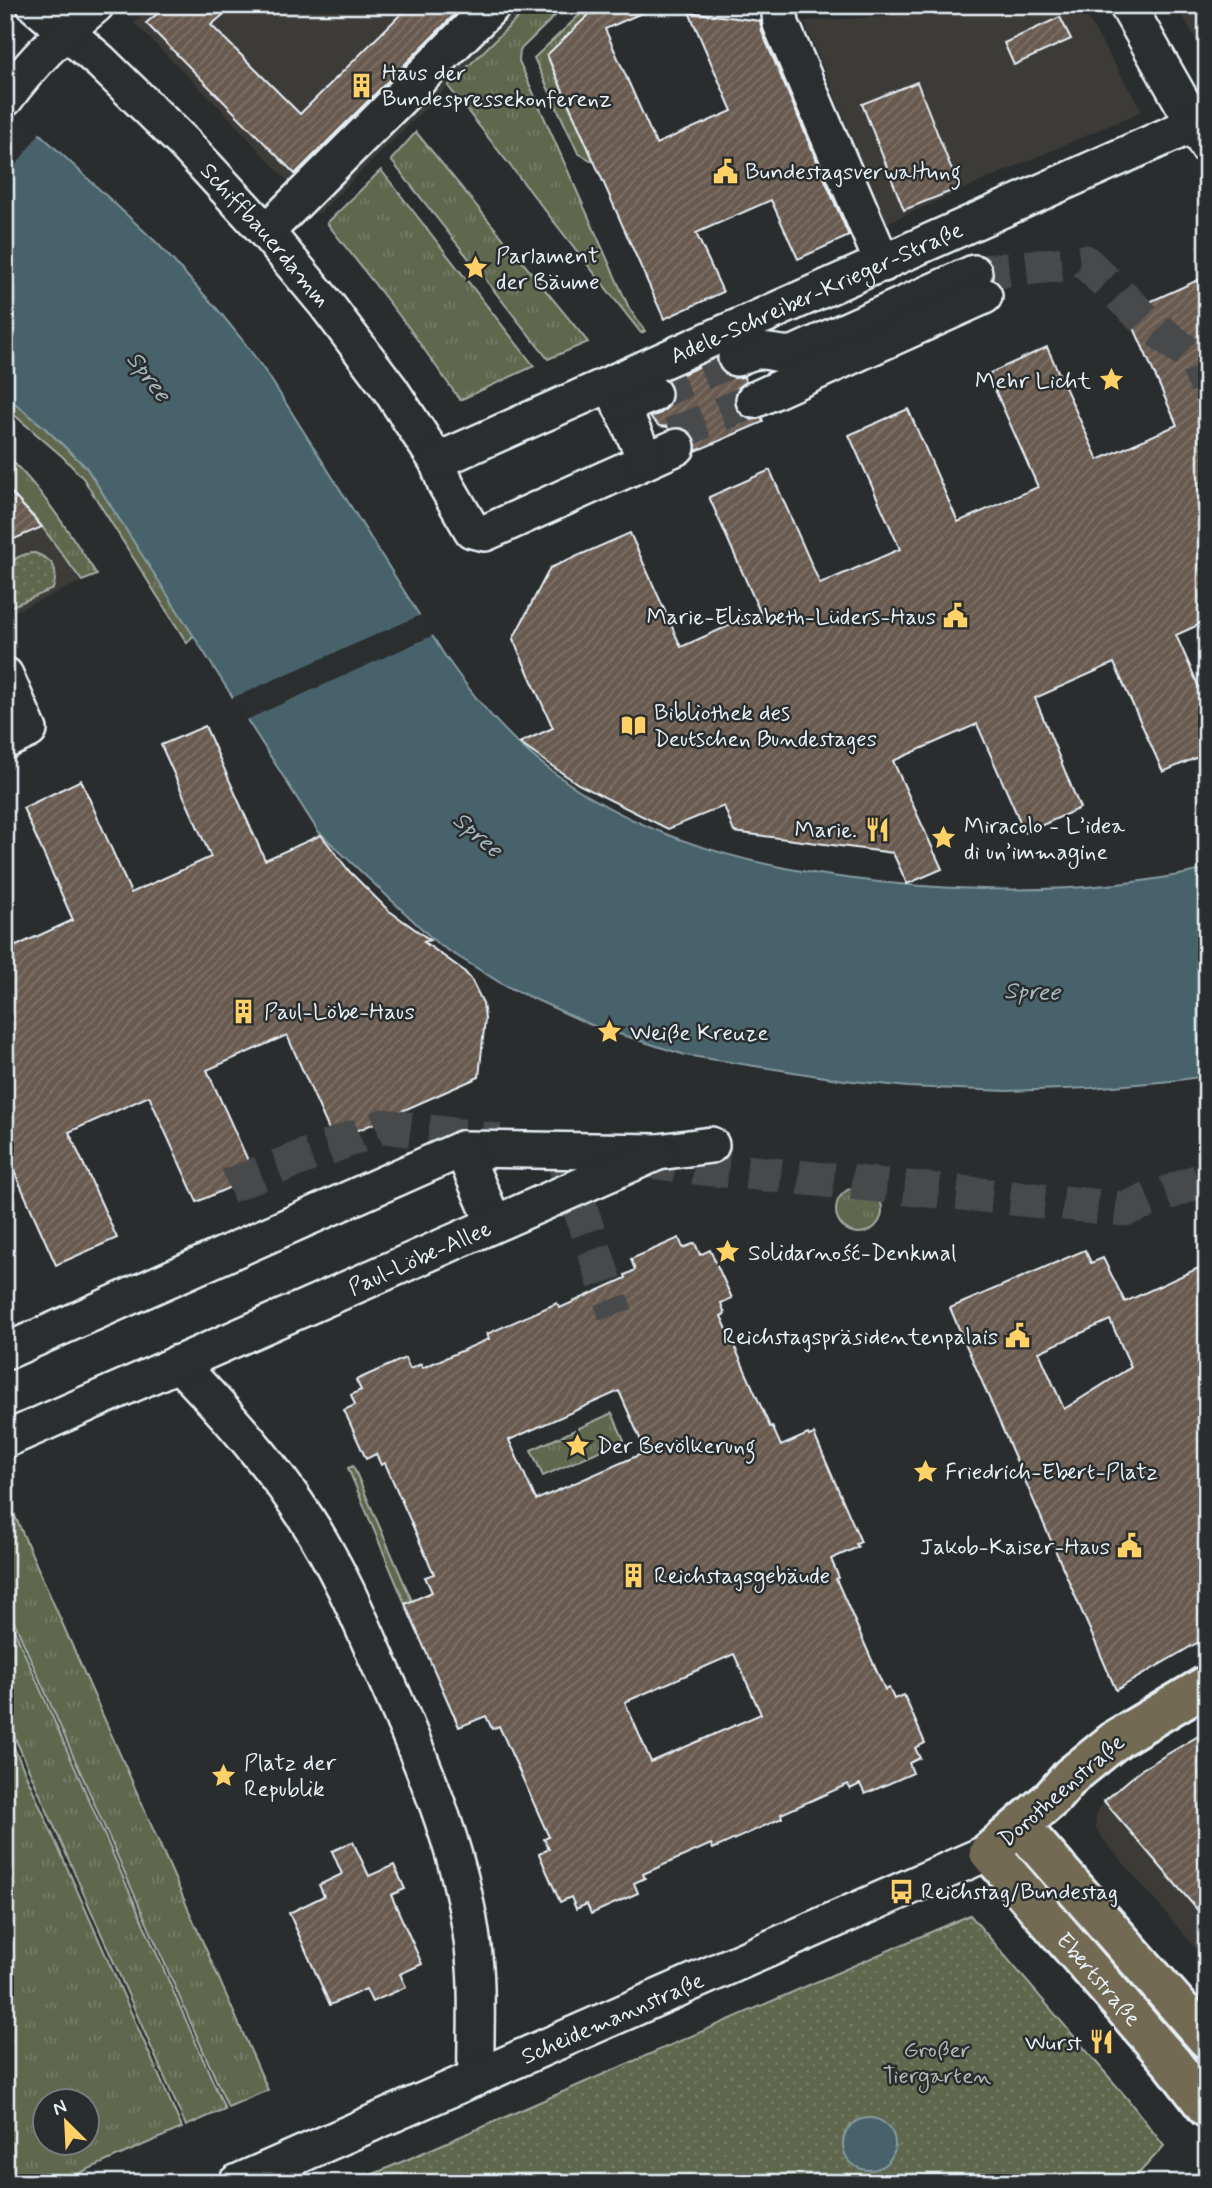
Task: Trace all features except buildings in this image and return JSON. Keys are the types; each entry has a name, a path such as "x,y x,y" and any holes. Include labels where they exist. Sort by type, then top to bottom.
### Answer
{"main road":[{"name":"Dorotheenstraße","path":"989,1852 1052,1798 1071,1776 1118,1738 1207,1685"},
{"name":"Ebertstraße","path":"1020,1826 1207,2039"},
{"name":"Ebertstraße","path":"989,1852 1207,2108"}],"street":[{"name":"Schiffbauerdamm","path":"35,5 101,62 184,143 266,232 326,304 390,389 437,461 446,485 472,530 481,534 659,448 616,396"},
{"path":"15,86 65,31 96,5"},
{"path":"266,232 493,5"},
{"path":"779,5 780,24 883,264"},
{"path":"1127,5 1200,135"},
{"name":"Adele-Schreiber-Krieger-Straße","path":"437,461 616,396 883,264 1200,135"},
{"path":"979,284 807,376 748,387 750,352 782,355 796,352 979,284"},
{"path":"616,396 653,394"},
{"path":"5,741 29,730 8,689"},
{"path":"5,1352 462,1149 658,1152 711,1145"},
{"name":"Paul-Löbe-Allee","path":"5,1440 495,1223 462,1149"},
{"path":"495,1223 658,1152"},
{"path":"178,1363 233,1421 307,1519 334,1566 413,1740 440,1809 467,1912 475,1966 476,2078"},
{"name":"Scheidemannstraße","path":"236,2183 989,1852"}],"shaded area":[{"path":"156,5 531,5 318,214 223,111 134,23"},
{"path":"1034,5 1080,5 1142,111 887,223 804,21 990,11"},
{"path":"1177,5 1207,5 1205,57"},
{"path":"5,486 37,520 82,581 5,616"},
{"path":"1207,1731 1207,1962 1103,1839 1096,1828 1096,1814 1104,1801 1142,1769"}],"green space":[{"path":"531,5 566,5 520,50 519,61 629,308 645,331 641,333 448,86"},
{"path":"590,5 599,5 547,56 594,162 578,153 534,58"},
{"path":"416,132 588,342 548,359 391,160"},
{"path":"381,170 534,366 460,400 409,328 327,223"},
{"path":"5,395 86,467 194,635 187,643 83,478 5,407"},
{"path":"5,454 66,527 97,575 82,581 37,520 5,486"},
{"path":"35,553 54,566 56,576 53,589 5,609 5,570 18,557"},
{"path":"859,1187 875,1194 882,1210 875,1226 859,1233 843,1226 836,1210 843,1194"},
{"path":"612,1413 624,1440 543,1476 531,1450"},
{"path":"353,1466 412,1601 405,1604 348,1468"},
{"path":"11,1507 268,2090 228,2107 5,1601 5,1509"},
{"path":"5,1609 225,2109 186,2126 5,1715"},
{"path":"5,1727 182,2128 57,2183 5,2183"},
{"name":"Großer Tiergarten","path":"970,1915 1126,2097 1164,2146 1130,2183 353,2183"}],"water":[{"name":"Spree","path":"5,109 39,133 158,244 218,310 270,378 445,656 468,688 518,743 549,769 590,797 633,820 679,839 726,854 824,875 922,886 1030,889 1101,886 1207,869 1207,1076 1091,1088 1007,1091 908,1087 844,1080 685,1055 591,1025 504,985 438,944 318,831 86,467 5,395"},
{"path":"869,2118 879,2120 887,2126 893,2134 893,2154 887,2162 879,2168 869,2170 859,2168 851,2162 845,2154 843,2144 845,2134 851,2126 859,2120"}],"pier":[{"path":"5,106 41,131 5,180"},
{"path":"423,614 436,634 244,721 230,699"}],"tunnel":[{"path":"974,273 1085,262 1149,323 1194,359 1207,385"},
{"path":"653,394 736,358"},
{"path":"672,435 754,400"},
{"path":"228,1186 384,1126 499,1141"},
{"path":"560,1149 616,1315"},
{"path":"641,1160 1125,1209 1207,1178"}],"place":[{"name":"Haus der Bundespressekonferenz","path":"362,85"},
{"name":"Bundestagsverwaltung","path":"725,171"},
{"name":"Parlament der Bäume","path":"476,268"},
{"name":"Mehr Licht","path":"1111,380"},
{"name":"Marie-Elisabeth-Lüders-Haus","path":"956,616"},
{"name":"Bibliothek des Deutschen Bundestages","path":"634,725"},
{"name":"Marie.","path":"877,829"},
{"name":"Miracolo - L’idea di un’immagine","path":"944,838"},
{"name":"Paul-Löbe-Haus","path":"244,1011"},
{"name":"Weiße Kreuze","path":"610,1032"},
{"name":"Solidarność-Denkmal","path":"728,1252"},
{"name":"Reichstagspräsidentenpalais","path":"1018,1336"},
{"name":"Der Bevölkerung","path":"577,1445"},
{"name":"Friedrich-Ebert-Platz","path":"925,1471"},
{"name":"Jakob-Kaiser-Haus","path":"1130,1546"},
{"name":"Reichstagsgebäude","path":"634,1575"},
{"name":"Platz der Republik","path":"224,1775"},
{"name":"Reichstag/Bundestag","path":"901,1891"},
{"name":"Wurst","path":"1102,2042"}]}
